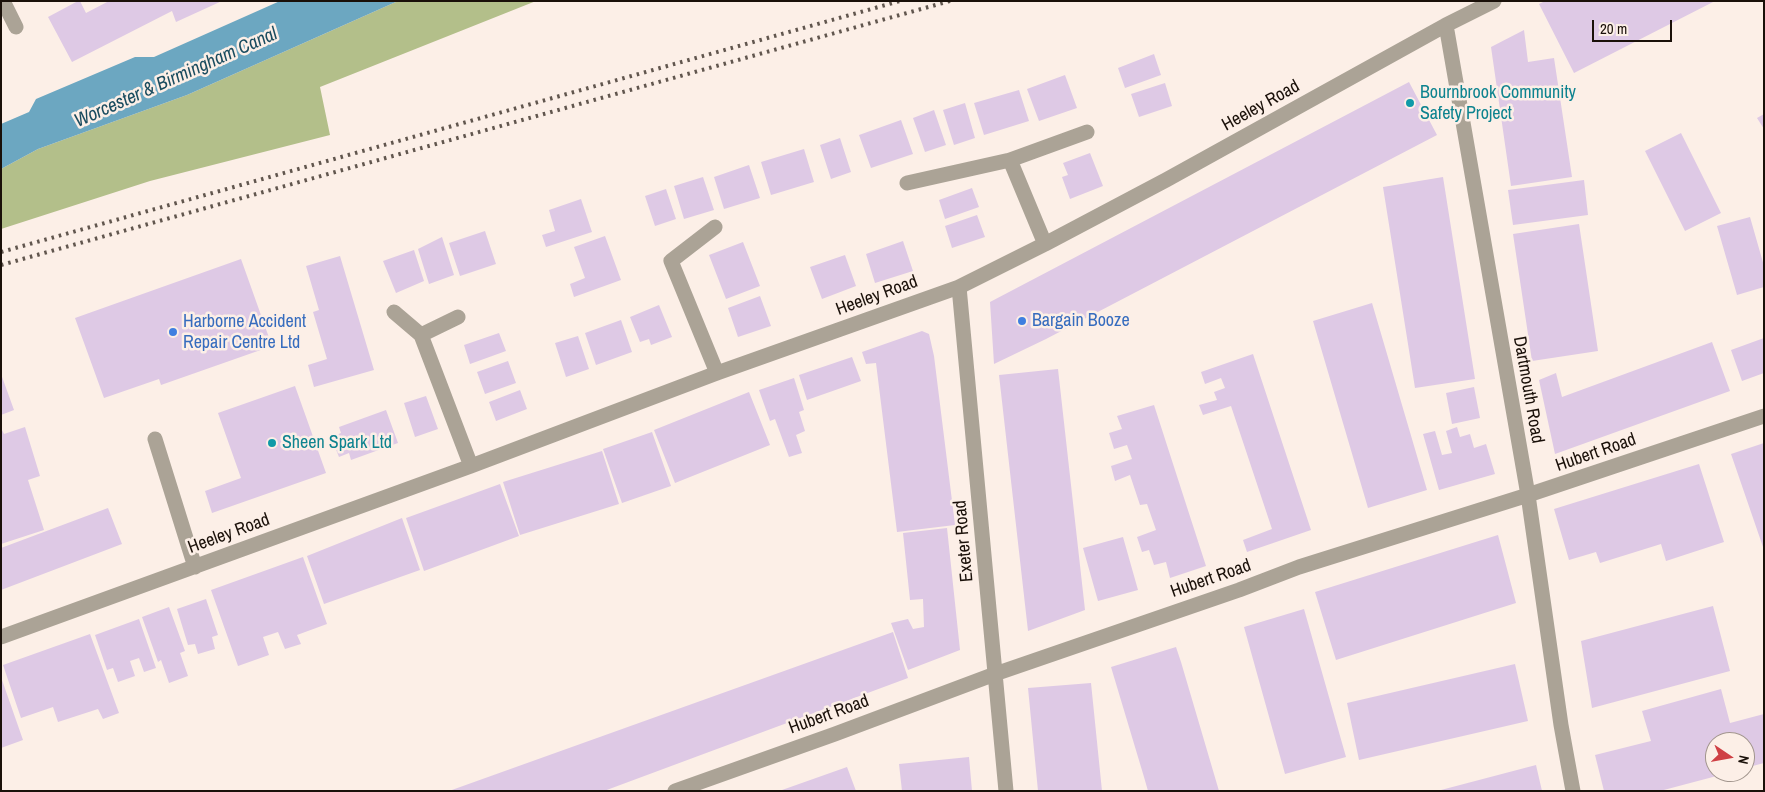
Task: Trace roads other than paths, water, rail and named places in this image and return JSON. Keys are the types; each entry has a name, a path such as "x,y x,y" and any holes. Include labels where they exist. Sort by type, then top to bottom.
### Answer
{"street":[{"path":"3,1 16,27"},
{"name":"Heeley Road","path":"1,637 471,466 717,373 959,287 1174,176 1446,25 1494,1"},
{"name":"Dartmouth Road","path":"1446,25 1528,495 1561,726 1573,791"},
{"path":"907,183 1010,160 1087,132"},
{"path":"1010,160 1045,244"},
{"path":"715,227 671,261 717,373"},
{"name":"Exeter Road","path":"959,287 1006,791"},
{"path":"394,312 421,335 471,466"},
{"path":"421,335 458,317"},
{"name":"Hubert Road","path":"675,791 995,674 1239,590 1299,567 1528,495 1764,416"},
{"path":"155,439 195,567"}],"water":[{"name":"Worcester & Birmingham Canal","path":"280,1 398,1 187,95 38,149 1,169 1,124 29,112 36,99 135,57 154,57"}],"railway":[{"path":"1,252 900,1"},
{"path":"1,265 950,1"}],"place":[{"name":"Bournbrook Community Safety Project","path":"1410,103"},
{"name":"Bargain Booze","path":"1022,321"},
{"name":"Harborne Accident Repair Centre Ltd","path":"173,332"},
{"name":"Sheen Spark Ltd","path":"272,443"}]}
